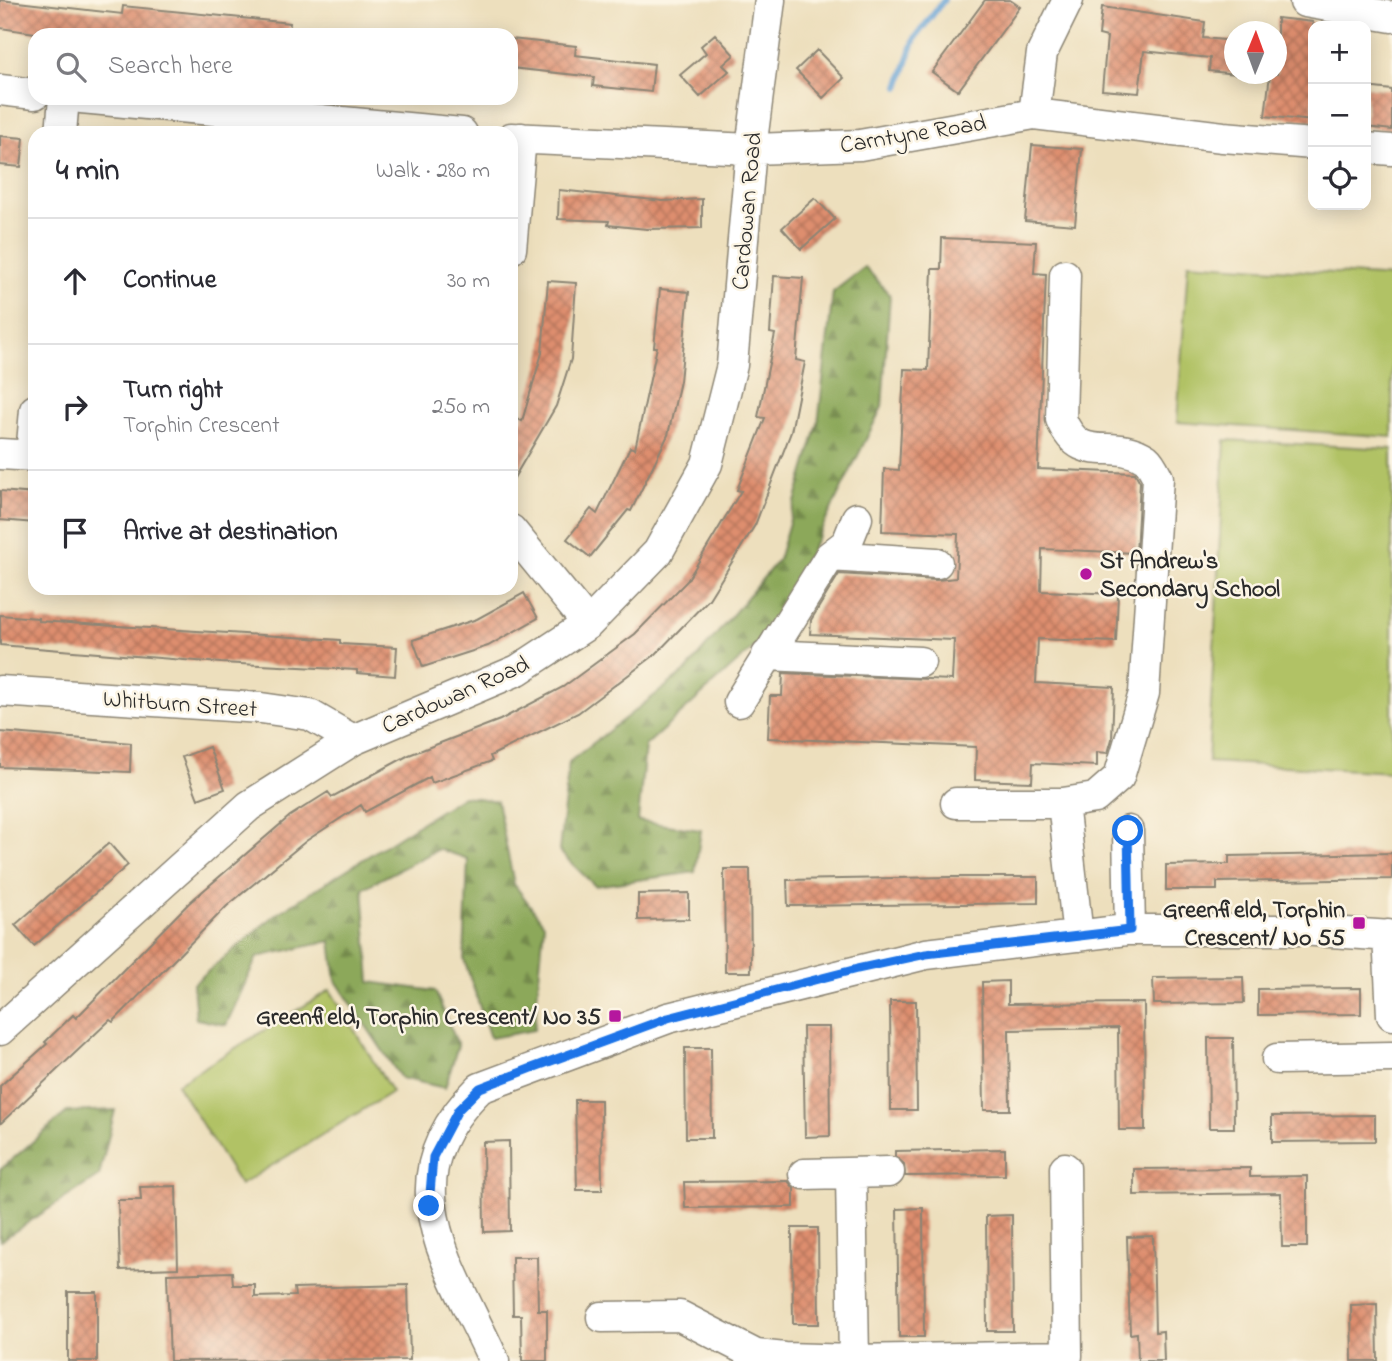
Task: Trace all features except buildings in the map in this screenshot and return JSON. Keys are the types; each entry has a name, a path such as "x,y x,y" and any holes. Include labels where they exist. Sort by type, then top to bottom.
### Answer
{"street":[{"name":"Cardowan Road","path":"0,1030 249,806 353,740 518,670 588,624 658,552 708,464 732,365 751,149 770,0"},
{"path":"1034,114 1042,53 1068,0"},
{"path":"1305,2 1392,17"},
{"path":"0,90 28,93"},
{"path":"62,126 63,105"},
{"path":"157,105 386,126"},
{"name":"Carntyne Road","path":"518,138 751,149 860,145 1034,114 1223,137 1308,144"},
{"path":"1371,148 1392,150"},
{"path":"956,803 1063,803 1096,798 1119,777 1144,693 1158,478 1148,460 1125,451 1082,448 1068,436 1061,419 1065,275"},
{"path":"0,454 28,456"},
{"path":"739,702 830,556 847,543 857,518"},
{"path":"518,539 588,624"},
{"path":"830,556 937,562"},
{"path":"767,655 920,662"},
{"name":"Whitburn Street","path":"0,691 261,708 310,715 353,740"},
{"path":"1063,803 1078,936"},
{"path":"1128,831 1130,930"},
{"path":"494,1361 435,1232 429,1206 433,1157 458,1110 480,1088 668,1018 857,969 926,954 1130,930 1300,930 1390,936 1392,1015"},
{"path":"1278,1059 1392,1057"},
{"path":"602,1317 680,1316 755,1355 785,1360 1067,1356 1065,1168"},
{"path":"804,1174 889,1172"},
{"path":"851,1174 854,1360"}],"green space":[{"path":"1188,263 1392,277 1392,437 1177,422"},
{"path":"865,267 890,295 882,407 770,633 645,746 638,821 701,830 695,872 595,886 559,851 569,762 687,670 778,560 818,424 833,292"},
{"path":"1225,440 1392,449 1392,772 1208,762"},
{"path":"463,796 497,801 514,884 544,924 534,1030 490,1038 464,959 468,859 439,849 363,888 370,982 435,991 458,1045 445,1088 401,1078 336,981 331,941 257,957 226,1025 196,1019 193,984 275,915"},
{"path":"330,990 392,1092 240,1185 177,1084"},
{"path":"115,1110 99,1176 0,1241 0,1170 67,1112"}],"waterway":[{"path":"899,87 915,38 944,0"}],"place":[{"name":"St Andrew's Secondary School","path":"1086,574"},
{"name":"Greenfield, Torphin Crescent/ No 55","path":"1359,923"},
{"name":"Greenfield, Torphin Crescent/ No 35","path":"615,1016"}],"route":[{"path":"429,1206 433,1157 442,1136 458,1110 480,1088 668,1018 857,969 926,954 1130,930 1128,831"}]}
